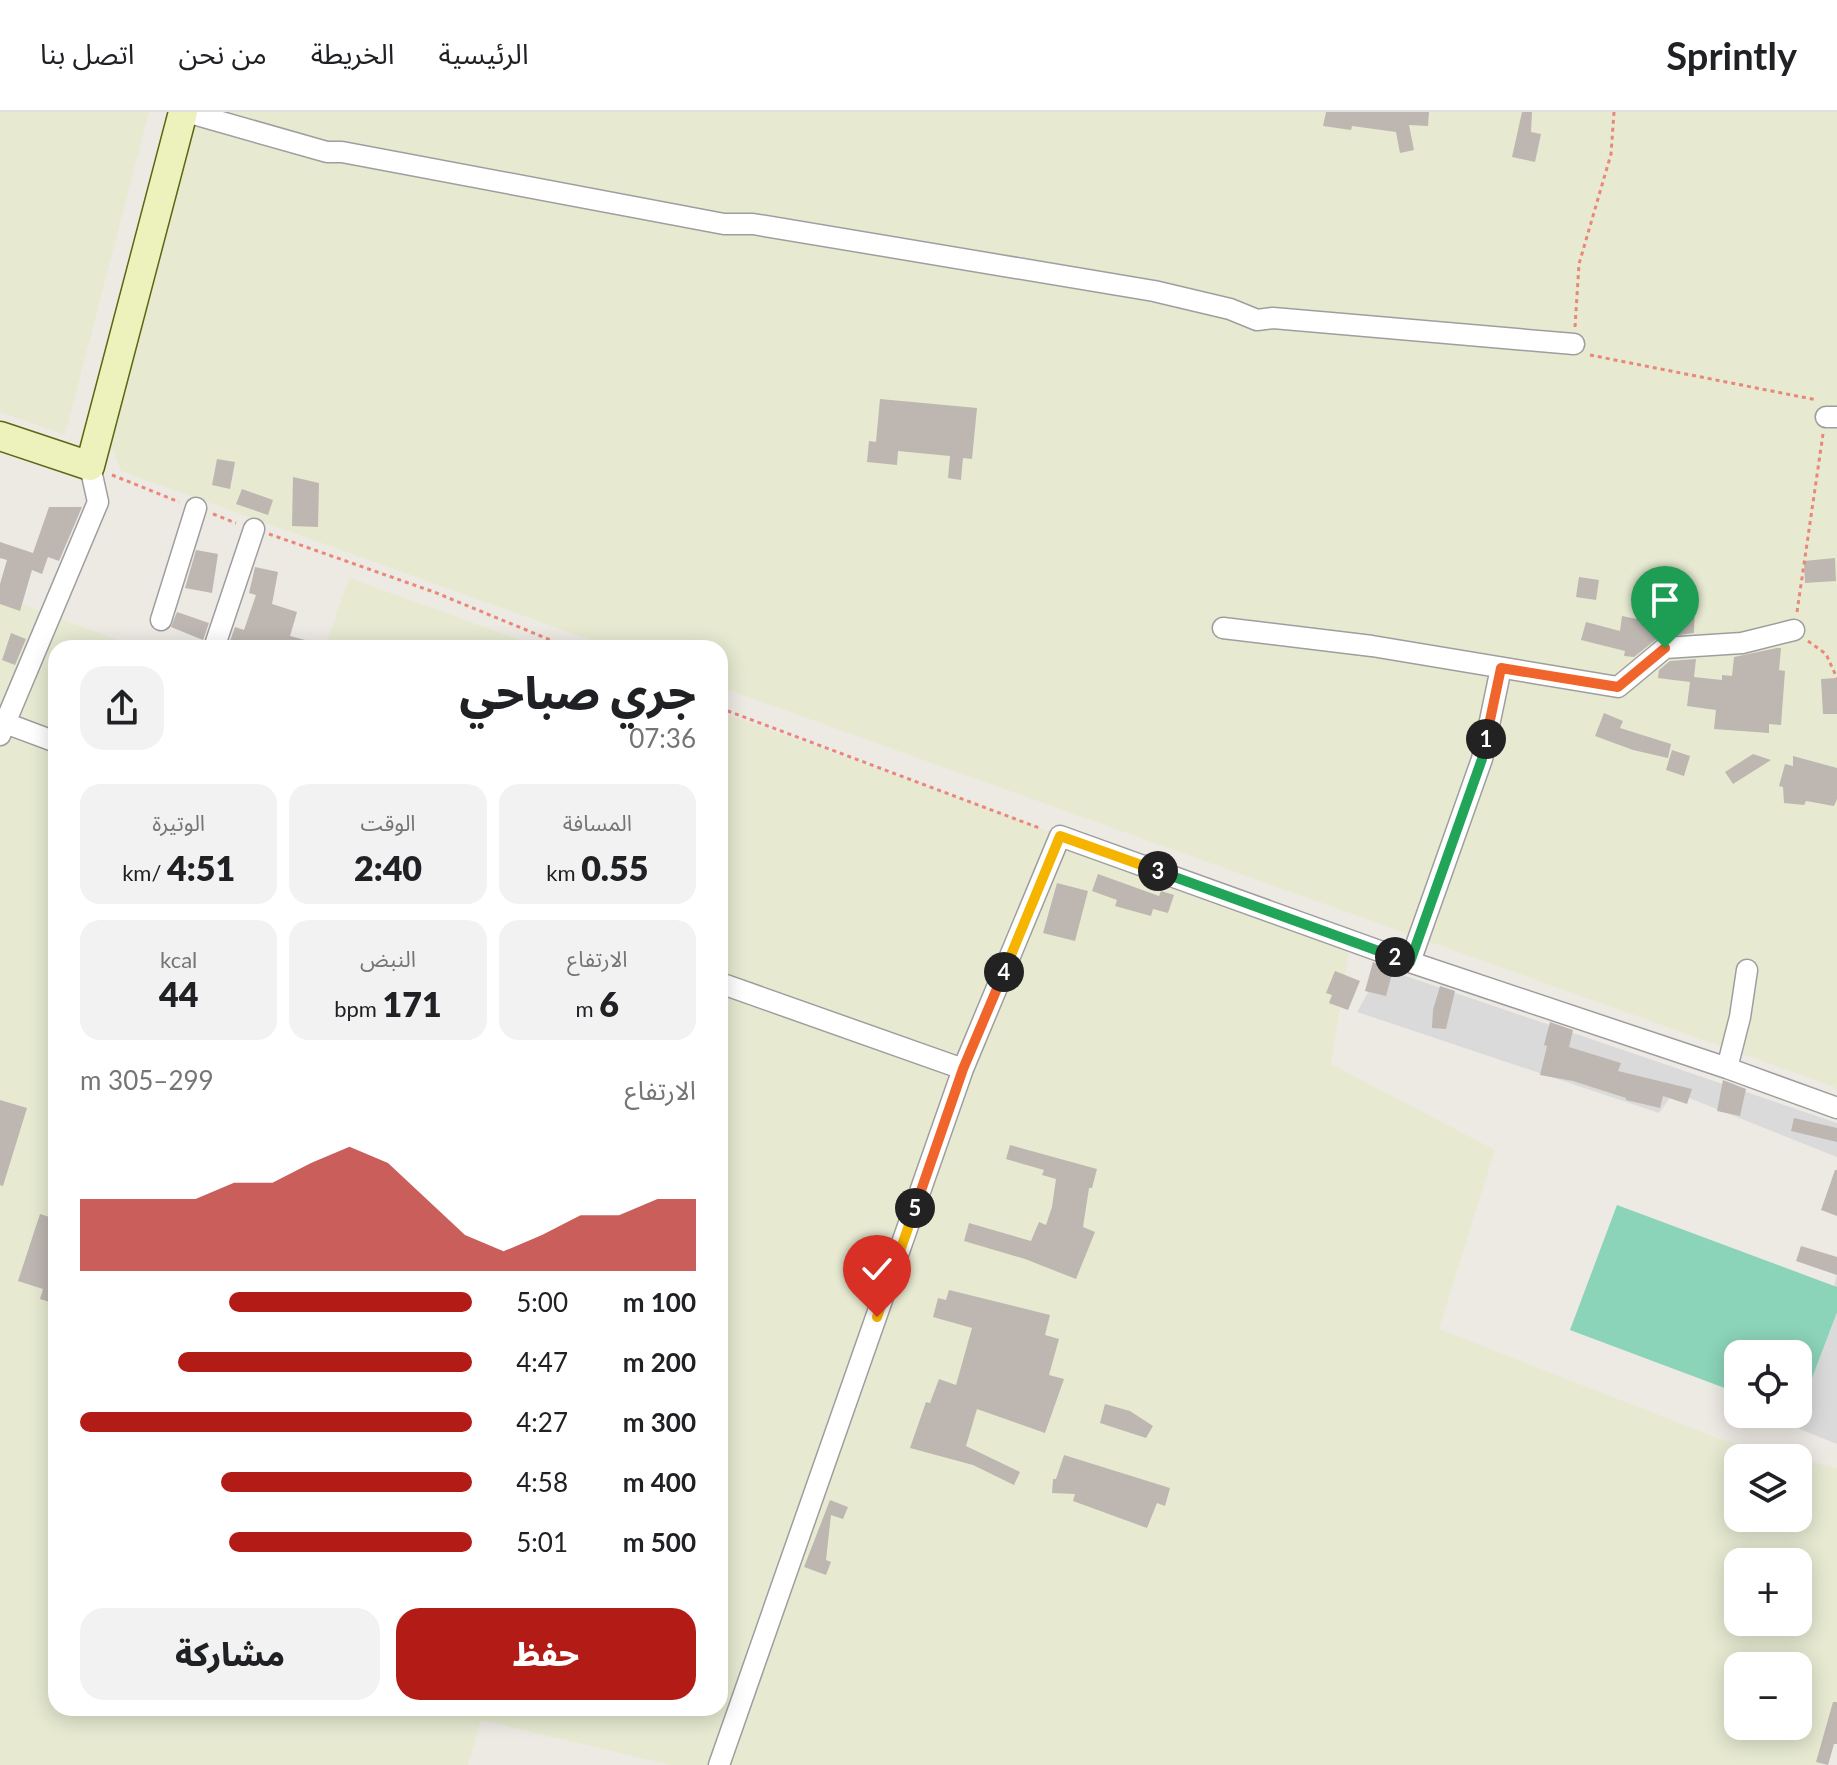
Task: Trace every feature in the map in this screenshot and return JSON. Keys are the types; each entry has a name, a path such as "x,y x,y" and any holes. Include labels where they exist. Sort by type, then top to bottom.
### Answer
{"main road":[{"path":"0,436 90,466 184,112"}],"street":[{"path":"184,112 327,152 342,152 724,224 753,224 1154,291 1230,309 1257,320 1273,318 1574,344"},
{"path":"48,740 2,726 98,502 90,466"},
{"path":"161,620 196,508"},
{"path":"217,640 254,529"},
{"path":"1223,628 1372,646 1618,687 1665,648 1742,643 1794,630"},
{"path":"1410,962 1482,759 1501,668"},
{"path":"719,1765 963,1069 1060,836 1410,962 1837,1108"},
{"path":"1727,1068 1740,1017 1747,970"},
{"path":"728,986 963,1069"}],"path":[{"path":"1614,112 1611,154 1579,264 1574,344 1593,357 1828,402 1832,417 1794,630 1826,654 1837,678"},
{"path":"308,548 434,592 551,640"},
{"path":"728,711 1060,836"}],"shaded area":[{"path":"1382,968 1837,1123 1837,1157 1674,1092 1659,1113 1357,1012"},
{"path":"1837,1274 1837,1444 1797,1428 1812,1428 1812,1370"}],"green space":[{"path":"0,112 149,112 65,435 0,412"},
{"path":"198,112 1837,112 1837,1088 728,690 728,640 591,640 121,471 109,440"},
{"path":"349,578 521,640 328,640"},
{"path":"0,596 118,640 48,640 48,1716 728,1716 728,715 1023,821 1349,951 1331,1064 1495,1150 1439,1329 1737,1444 1724,1444 1724,1532 1812,1532 1812,1462 1837,1468 1837,1730 1822,1765 671,1765 481,1720 468,1765 0,1765"},
{"path":"1617,1205 1837,1287 1837,1312 1812,1378 1812,1340 1724,1340 1724,1388 1570,1330"}],"building":[{"path":"1326,112 1429,112 1428,126 1409,125 1414,150 1400,153 1396,132 1323,126"},
{"path":"1522,112 1532,112 1531,132 1541,134 1535,162 1512,157"},
{"path":"880,399 977,408 972,459 963,458 961,480 948,478 950,456 898,451 897,465 867,462 869,441 876,442"},
{"path":"217,459 235,462 230,489 212,485"},
{"path":"293,477 319,483 318,527 292,526"},
{"path":"242,489 273,500 268,515 236,504"},
{"path":"49,507 82,507 59,561 48,557 42,574 32,570 20,611 0,604 0,584 7,560 0,558 0,542 33,553"},
{"path":"196,550 218,554 212,593 185,588"},
{"path":"1835,558 1836,581 1805,583 1804,561"},
{"path":"255,567 278,572 272,604 297,612 290,636 305,640 230,640 235,627 244,630 256,595 249,593"},
{"path":"1579,577 1599,580 1596,600 1576,597"},
{"path":"1675,601 1695,602 1694,633 1658,638 1634,657 1624,656 1625,651 1581,640 1586,622 1620,631 1622,616 1637,619 1639,610 1674,618"},
{"path":"177,612 209,623 203,640 171,627"},
{"path":"11,633 26,639 15,665 2,660"},
{"path":"1781,648 1779,670 1785,671 1781,725 1769,724 1769,733 1714,729 1716,710 1687,706 1690,682 1658,678 1659,670 1670,661 1696,659 1694,677 1722,680 1722,675 1732,676 1734,657"},
{"path":"1837,678 1837,714 1823,714 1821,679"},
{"path":"1604,713 1623,721 1620,728 1671,744 1668,758 1633,750 1595,736"},
{"path":"1672,750 1690,756 1684,776 1666,770"},
{"path":"1753,754 1771,760 1733,784 1725,772"},
{"path":"1793,756 1837,768 1837,799 1834,806 1806,801 1804,805 1784,803 1783,787 1779,786 1785,764 1793,766"},
{"path":"1098,874 1159,896 1161,891 1174,895 1168,913 1153,909 1151,916 1115,906 1117,900 1092,891"},
{"path":"1057,883 1088,891 1075,941 1043,933"},
{"path":"1373,962 1393,970 1386,996 1365,991"},
{"path":"1335,971 1360,981 1348,1010 1329,1003 1332,995 1326,993"},
{"path":"1440,986 1455,991 1446,1029 1432,1028"},
{"path":"1550,1022 1573,1030 1569,1047 1621,1063 1618,1071 1692,1089 1687,1104 1663,1096 1660,1108 1626,1100 1573,1081 1540,1075"},
{"path":"1723,1080 1746,1089 1740,1116 1717,1111"},
{"path":"0,1100 27,1108 3,1186 0,1185"},
{"path":"1794,1118 1837,1128 1837,1142 1791,1131"},
{"path":"1010,1145 1097,1169 1092,1188 1089,1188 1083,1227 1095,1232 1076,1279 1025,1259 964,1241 969,1223 1031,1241 1039,1222 1046,1225 1056,1179 1042,1175 1044,1170 1006,1159"},
{"path":"1837,1170 1837,1216 1821,1210"},
{"path":"40,1214 48,1216 48,1302 40,1299 43,1289 18,1281"},
{"path":"1801,1246 1837,1257 1837,1275 1796,1261"},
{"path":"949,1290 1050,1315 1045,1335 1059,1339 1049,1375 1064,1379 1045,1433 977,1409 966,1446 1020,1472 1014,1485 973,1465 910,1448 926,1402 930,1403 939,1379 956,1385 972,1328 933,1317 938,1298 946,1300"},
{"path":"1105,1404 1130,1411 1153,1426 1146,1438 1100,1423"},
{"path":"1064,1455 1170,1488 1165,1506 1157,1503 1147,1528 1073,1501 1075,1494 1052,1493 1053,1479 1056,1479"},
{"path":"830,1500 848,1507 843,1519 831,1515 826,1560 831,1562 826,1575 804,1567"},
{"path":"1833,1702 1837,1702 1837,1744 1834,1744 1828,1765 1816,1762"}],"route":[{"path":"877,1317 963,1069 1060,836 1410,962 1482,759 1501,668 1618,687 1665,648"}]}
